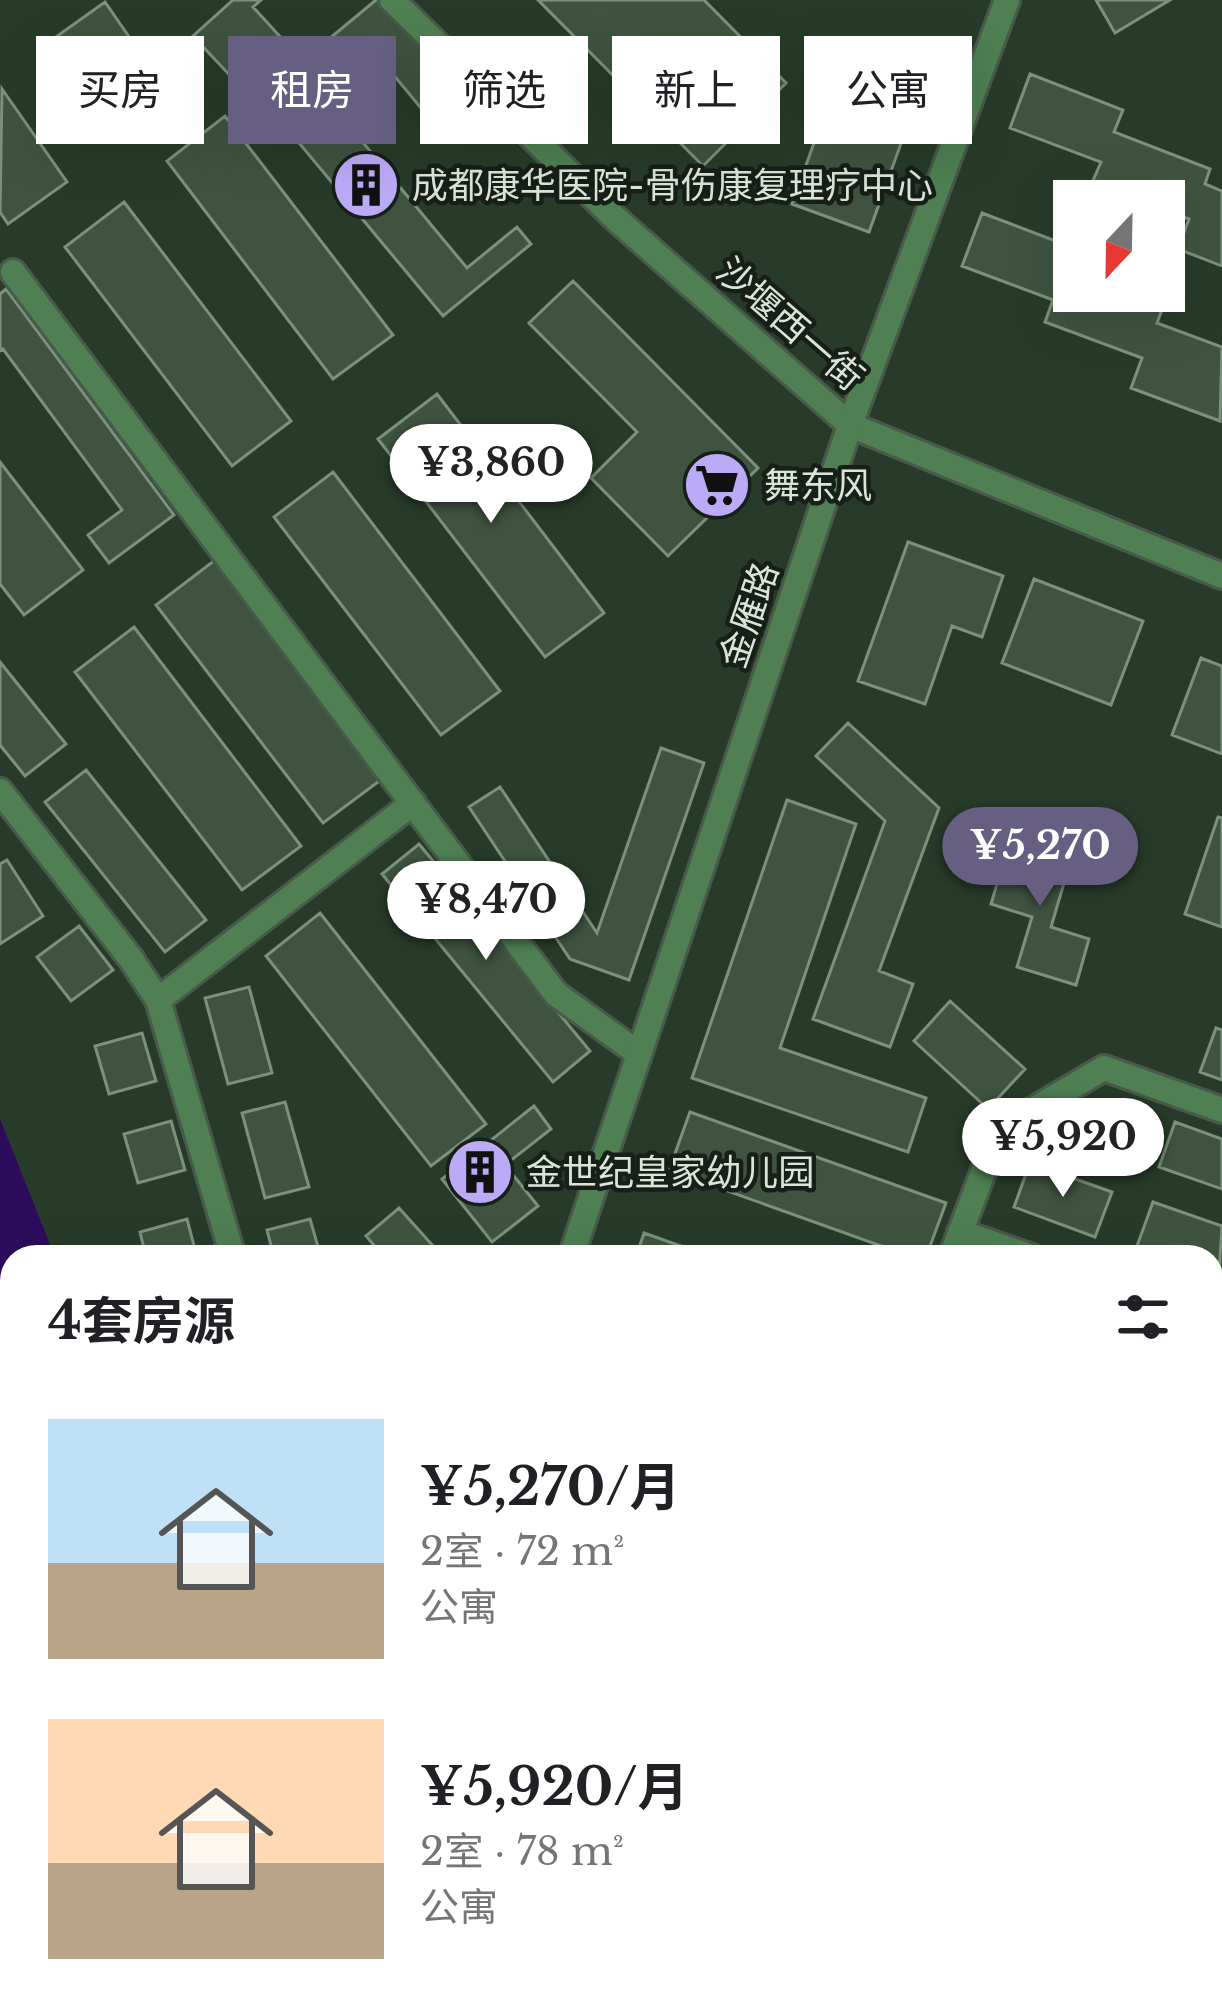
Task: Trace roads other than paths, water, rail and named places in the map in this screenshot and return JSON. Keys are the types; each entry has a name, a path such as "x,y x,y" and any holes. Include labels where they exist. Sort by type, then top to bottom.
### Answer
{"street":[{"name":"沙堰西一街","path":"392,0 615,218 850,425 1222,576"},
{"name":"金雁路","path":"575,1245 850,425 1006,0"},
{"path":"13,272 556,994 639,1054"},
{"path":"0,791 131,958 158,1000 229,1245"},
{"path":"158,1000 413,803"},
{"path":"955,1245 999,1130 1104,1068 1222,1110"},
{"path":"960,1232 998,1245"}],"place":[{"name":"成都康华医院-骨伤康复理疗中心","path":"366,185"},
{"name":"舞东风","path":"717,485"},
{"name":"金世纪皇家幼儿园","path":"480,1172"}]}
